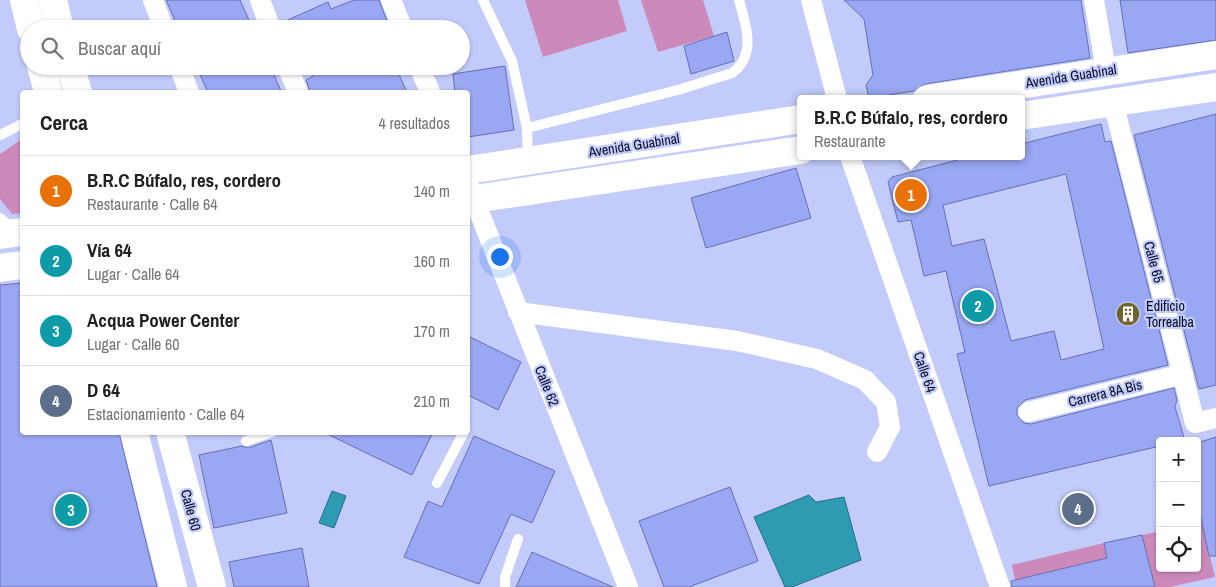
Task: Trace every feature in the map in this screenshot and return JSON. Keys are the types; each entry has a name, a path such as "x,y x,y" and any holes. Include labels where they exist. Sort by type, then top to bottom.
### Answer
{"main road":[{"path":"24,0 29,20"},
{"path":"53,0 58,20"},
{"name":"Avenida Guabinal","path":"952,95 1106,70 1216,55"},
{"path":"43,75 47,90"},
{"path":"73,75 77,90"},
{"path":"1025,115 1216,86"},
{"name":"Avenida Guabinal","path":"470,170 797,120"},
{"path":"470,194 797,151"},
{"path":"0,268 20,265"},
{"path":"135,435 173,587"},
{"name":"Calle 60","path":"171,435 212,587"}],"street":[{"path":"154,0 161,20"},
{"path":"260,0 268,20"},
{"path":"391,0 399,20"},
{"path":"811,0 836,95"},
{"path":"1094,0 1106,70"},
{"path":"182,75 188,90"},
{"path":"291,75 297,90"},
{"path":"423,75 429,90"},
{"name":"Calle 65","path":"1112,102 1196,422 1216,418"},
{"name":"Calle 64","path":"851,160 1000,587"},
{"name":"Calle 62","path":"470,196 628,587"},
{"path":"518,312 737,341 817,359 866,380 886,402 890,427 877,452"},
{"name":"Carrera 8A Bis","path":"1028,412 1183,374"}],"lane":[{"path":"483,0 512,61 527,128 528,161"},
{"path":"527,128 678,90 732,73 740,68 747,51 749,35 739,0"},
{"path":"0,135 20,125"},
{"path":"246,441 263,435"},
{"path":"437,483 462,435"},
{"path":"505,587 505,577 518,539"}],"shaded area":[{"path":"525,0 618,0 627,31 543,57"},
{"path":"641,0 703,0 714,36 658,52"},
{"path":"20,140 20,213 12,214 0,199 0,154"},
{"path":"332,491 346,496 334,528 319,523"},
{"path":"809,495 816,502 844,497 861,560 792,587 785,587 754,517"},
{"path":"1202,523 1215,577 1170,587 1155,587 1142,535 1156,532 1156,572 1201,572"},
{"path":"1104,543 1114,587 1086,563 1015,580 1012,565"}],"building":[{"path":"166,0 240,0 249,20 175,20"},
{"path":"354,0 379,0 387,20 288,20 328,2 331,9"},
{"path":"844,0 1081,0 1090,58 925,84 914,91 888,95 868,95 866,85 873,75 864,19"},
{"path":"1120,0 1216,0 1216,40 1128,53"},
{"path":"727,32 734,61 691,74 684,46"},
{"path":"505,66 514,130 470,137 470,90 455,90 453,75 470,75 470,71"},
{"path":"200,75 274,75 281,90 207,90"},
{"path":"399,75 406,90 309,90 306,80 313,76"},
{"path":"1216,114 1216,385 1199,389 1134,135"},
{"path":"1101,124 1105,142 1111,141 1168,365 1025,400 1017,408 1017,415 1024,423 1031,424 1174,388 1177,400 1175,407 1184,437 1156,437 1156,447 989,486 957,354 965,352 946,271 924,276 911,220 898,222 888,182 892,177 958,160 1025,160 1025,143","holes":["1066,174 1104,349 1061,360 1054,331 1011,341 984,239 952,246 943,205"]},
{"path":"796,168 811,218 706,248 691,198"},
{"path":"20,283 20,435 120,435 157,587 0,587 0,285"},
{"path":"470,337 521,362 498,410 470,396"},
{"path":"329,435 432,435 412,475"},
{"path":"474,436 555,471 532,523 511,514 479,584 404,557 428,501 442,507"},
{"path":"1216,437 1216,556 1209,556 1201,519 1201,442"},
{"path":"271,440 287,513 214,528 199,455 242,446 248,448"},
{"path":"730,487 758,561 689,587 664,587 639,521"},
{"path":"1142,535 1155,587 1012,587 1011,581 1107,558 1104,543"},
{"path":"302,548 309,587 234,587 229,562"},
{"path":"532,552 613,587 516,587"}],"place":[{"name":"B.R.C Búfalo, res, cordero","path":"911,195"},
{"name":"Vía 64","path":"978,306"},
{"name":"Edificio Torrealba","path":"1128,314"},
{"name":"D 64","path":"1078,509"},
{"name":"Acqua Power Center","path":"71,510"}]}
